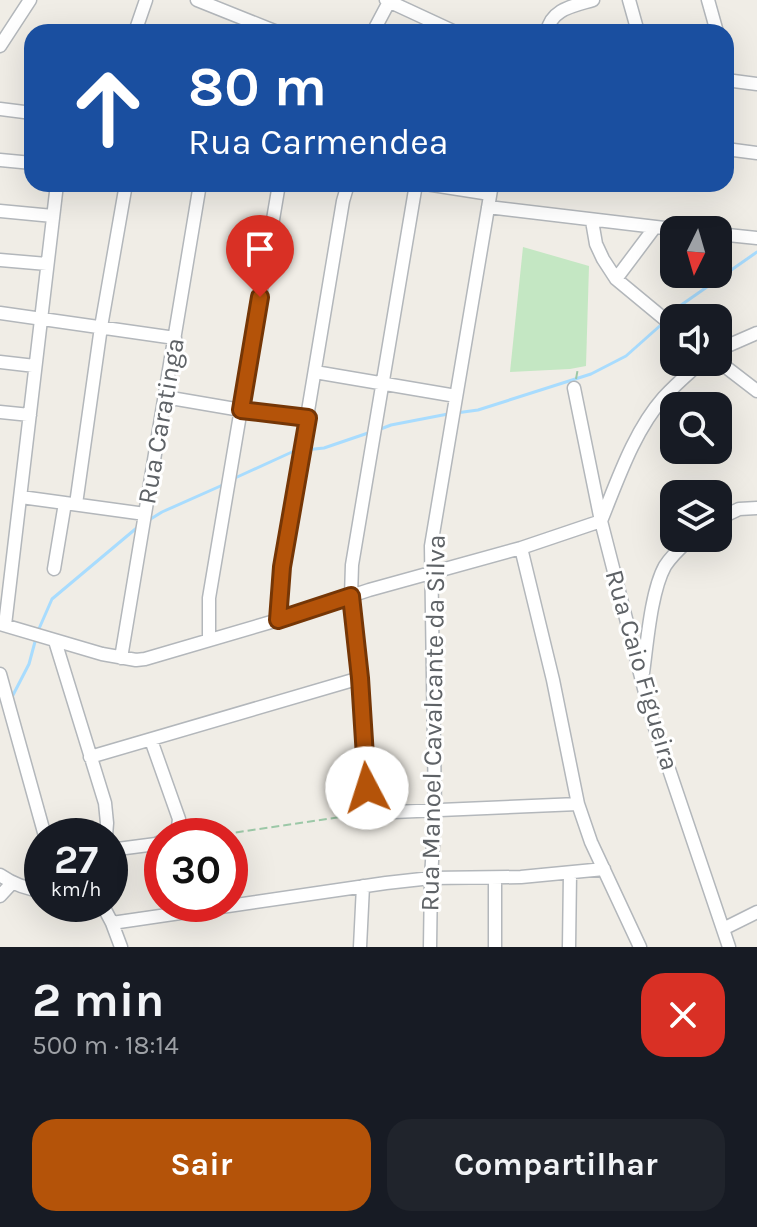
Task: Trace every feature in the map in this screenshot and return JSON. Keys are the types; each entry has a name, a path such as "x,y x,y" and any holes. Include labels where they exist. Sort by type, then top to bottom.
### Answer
{"street":[{"path":"0,46 30,0"},
{"path":"138,24 146,0"},
{"path":"197,0 257,24"},
{"path":"377,24 388,0 438,24"},
{"path":"548,24 559,11 593,0"},
{"path":"629,0 636,24"},
{"path":"708,0 715,24"},
{"path":"734,81 757,84"},
{"path":"0,109 24,112"},
{"path":"734,150 757,153"},
{"path":"0,160 24,162"},
{"path":"56,192 21,497 3,624 30,634 121,658 136,660 158,657 601,521 645,424 663,398 686,376"},
{"path":"54,569 70,504 125,192"},
{"name":"Rua Caratinga","path":"121,658 199,192"},
{"path":"209,640 209,598 278,192"},
{"path":"278,620 282,567 346,192"},
{"path":"415,192 352,565 351,596 370,813 578,804"},
{"path":"490,195 592,221 660,228"},
{"name":"Rua Manoel Cavalcante da Silva","path":"430,947 435,811 431,546 490,195"},
{"path":"0,211 53,216"},
{"path":"592,221 596,244 616,279 660,316"},
{"path":"616,279 655,227"},
{"path":"732,235 756,238"},
{"path":"0,260 47,264"},
{"path":"0,313 175,338"},
{"path":"732,344 757,333"},
{"path":"0,362 35,366"},
{"path":"315,372 455,400"},
{"path":"732,372 757,391"},
{"name":"Rua Caio Figueira","path":"574,388 601,521 651,716 729,947"},
{"path":"165,397 308,418"},
{"path":"0,412 30,415"},
{"path":"21,497 145,515"},
{"path":"732,512 757,508"},
{"path":"521,548 553,680 578,804 591,842 640,947"},
{"path":"642,680 649,627 661,577 676,552"},
{"path":"53,640 105,803 106,818"},
{"path":"0,674 40,818"},
{"path":"90,757 360,678"},
{"path":"151,740 179,818"},
{"path":"121,947 112,923 431,878 495,878 604,869"},
{"path":"569,947 570,873"},
{"path":"0,875 24,887"},
{"path":"495,878 495,947"},
{"path":"0,896 12,883"},
{"path":"360,947 363,886"},
{"path":"723,929 757,912"}],"path":[{"path":"248,831 370,813"}],"green space":[{"path":"523,247 589,266 586,366 510,372"}],"waterway":[{"path":"683,304 757,252"},
{"path":"456,413 478,410 591,374 626,356 660,326"},
{"path":"378,430 448,414"},
{"path":"305,450 324,448 371,432"},
{"path":"235,478 298,451"},
{"path":"149,520 225,484"},
{"path":"38,631 52,599 139,526"},
{"path":"12,697 29,664 36,638"}],"route":[{"path":"260,297 241,410 308,418 282,567 278,620 351,596 367,788"}]}
